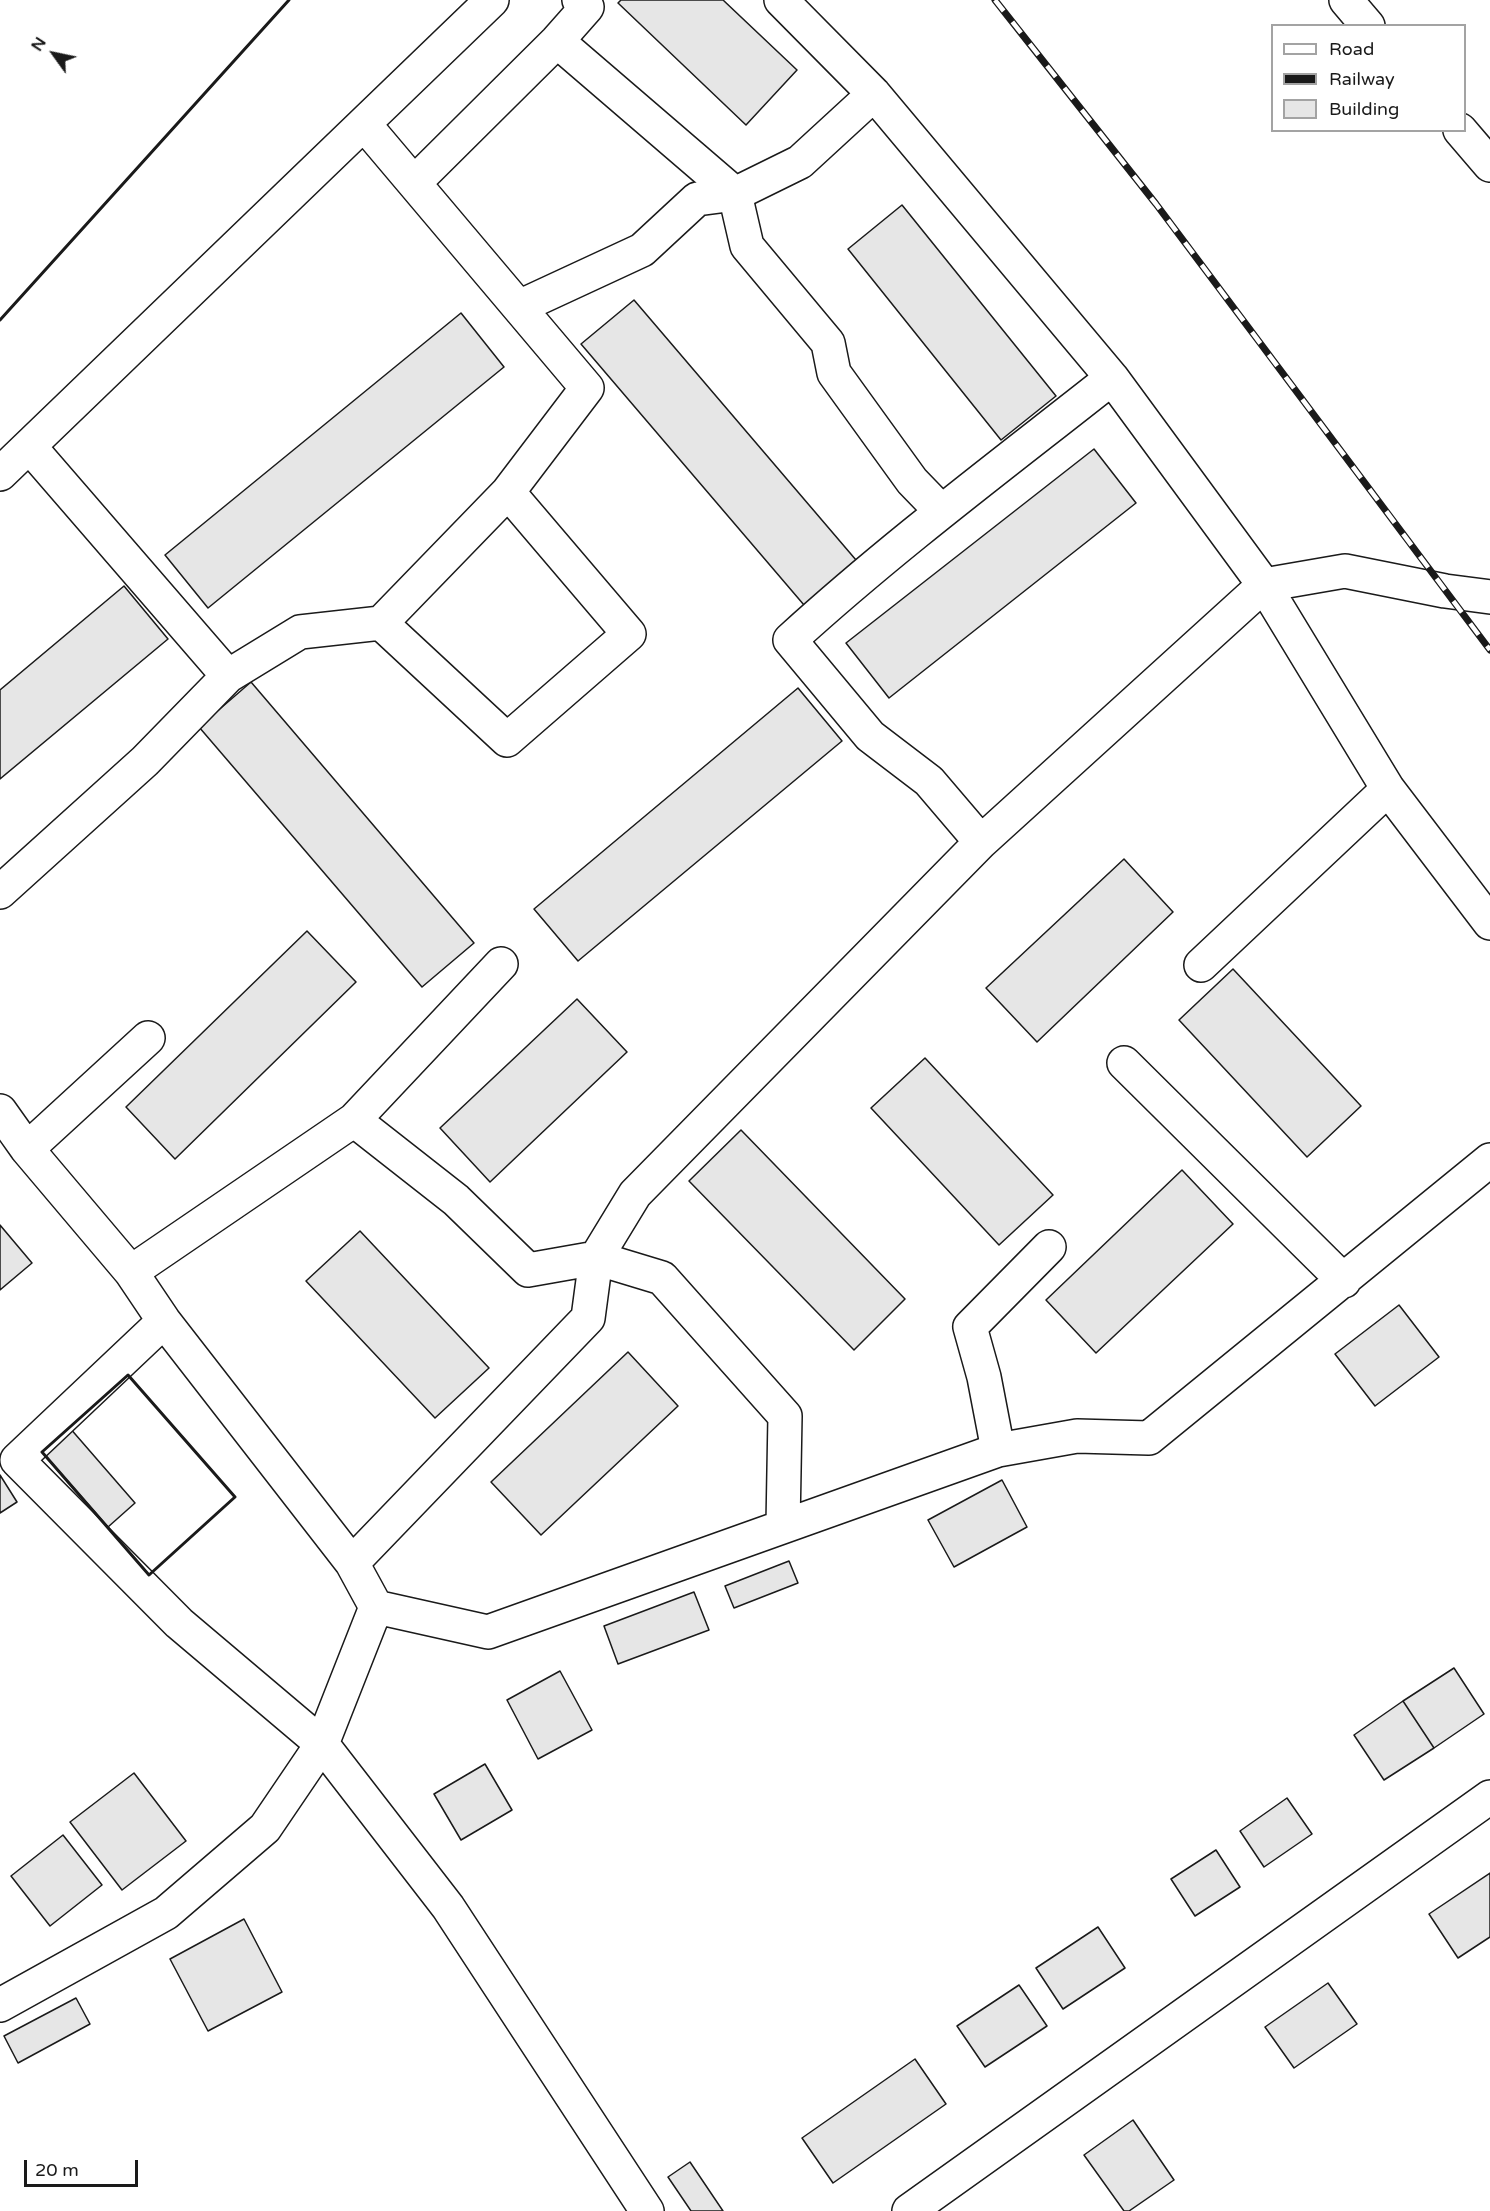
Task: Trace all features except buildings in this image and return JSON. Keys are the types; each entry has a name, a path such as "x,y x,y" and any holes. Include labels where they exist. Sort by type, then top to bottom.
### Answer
{"street":[{"path":"0,474 492,0"},
{"path":"414,183 587,7 579,0"},
{"path":"781,0 874,94 1112,378 1264,585 1388,789 1490,923"},
{"path":"1346,0 1366,24"},
{"path":"556,41 735,194 747,246 828,343 834,373 912,481 942,511"},
{"path":"519,307 642,250 697,199 735,194 800,162 874,94"},
{"path":"0,892 145,761 228,676 300,632 381,623 508,492 587,388 364,124"},
{"path":"1462,132 1490,165"},
{"path":"981,842 929,781 870,736 790,640 836,598 942,511 1112,378"},
{"path":"29,446 228,676"},
{"path":"381,623 507,740 629,634 508,492"},
{"path":"352,1563 588,1318 596,1258 635,1194 981,842 1264,585 1345,571 1445,591 1490,597"},
{"path":"1202,965 1388,789"},
{"path":"131,1272 354,1120 501,964"},
{"path":"148,1038 11,1137 131,1272 164,1321 352,1563 376,1607 488,1632 998,1450 1077,1436 1149,1438 1490,1160"},
{"path":"1124,1063 1344,1281"},
{"path":"354,1120 456,1200 528,1270 596,1258 662,1278 785,1416 783,1526"},
{"path":"998,1450 984,1377 970,1327 1049,1246"},
{"path":"164,1321 17,1460 179,1623 322,1744 448,1907 647,2211"},
{"path":"0,2005 166,1913 265,1828 322,1744 376,1607"},
{"path":"909,2211 1490,1797"}],"railway":[{"path":"995,0 1156,204 1490,650"}],"wall":[{"path":"0,320 289,0"},
{"path":"128,1375 235,1497 149,1575 42,1452 128,1375"}]}
